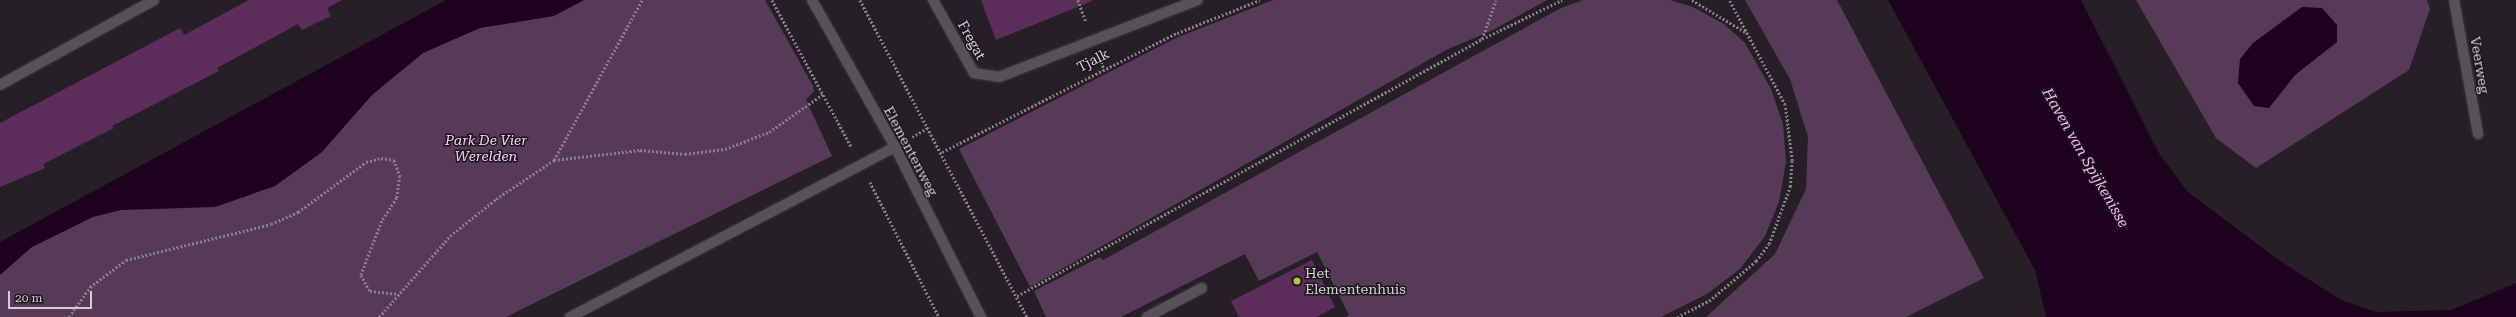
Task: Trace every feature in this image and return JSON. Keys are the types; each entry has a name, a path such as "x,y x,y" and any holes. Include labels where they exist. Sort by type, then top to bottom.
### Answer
{"street":[{"path":"0,85 154,0"},
{"name":"Elementenweg","path":"812,0 895,147 981,317"},
{"name":"Fregat","path":"933,0 974,73"},
{"name":"Tjalk","path":"974,73 1000,77 1198,0"},
{"name":"Veerweg","path":"2454,0 2478,134"},
{"path":"570,317 895,147"},
{"path":"1147,317 1202,288"}],"path":[{"path":"378,317 450,236 496,199 554,160 642,0"},
{"name":"Elementenweg","path":"860,0 942,152 1027,317"},
{"name":"Tjalk","path":"942,152 1176,33 1260,0"},
{"path":"1482,39 1496,0"},
{"path":"1017,296 1482,39 1562,0"},
{"path":"1692,0 1747,33"},
{"path":"1677,317 1709,301 1756,261 1769,244 1790,187 1792,161 1786,105 1729,0"},
{"path":"1101,60 1104,70"},
{"path":"554,160 640,150 685,154 725,149 769,132 823,94"},
{"path":"70,317 90,287 126,260 271,224 298,212 366,162 381,158 394,160 400,176 397,198 382,221 361,274 370,291 397,294"}],"green space":[{"name":"Park De Vier Werelden","path":"451,0 765,0 813,86 814,91 806,100 832,156 506,317 0,317 0,251"},
{"path":"1273,0 1547,0 1491,31 1446,50 1030,287 959,149 1178,37"},
{"path":"1583,0 1670,0 1693,7 1724,24 1745,43 1771,89 1783,124 1786,162 1779,202 1765,236 1740,269 1707,294 1661,317 1346,317 1349,315 1317,252 1259,281 1245,254 1121,317 1046,317 1034,291 1100,257 1103,260 1559,9"},
{"path":"1745,0 1837,0 1984,278 1906,317 1706,317 1775,254 1806,189 1808,137 1790,79"},
{"path":"2136,0 2427,0 2430,9 2409,70 2256,168 2216,138"}],"water":[{"path":"446,0 584,0 554,16 480,28 423,53 372,95 322,152 275,186 215,207 121,210 93,217 32,247 0,275 0,242"},
{"name":"Haven van Spijkenisse","path":"1888,0 2081,0 2160,155 2188,192 2280,261 2341,300 2376,312 2451,310 2516,283 2516,317 2046,317 2035,270"},
{"path":"2302,7 2322,8 2337,25 2337,42 2295,75 2269,108 2254,106 2238,83 2240,59 2253,43"}],"building":[{"path":"249,0 342,0 327,8 331,16 302,30 298,24 217,68 219,71 112,126 114,128 43,164 45,168 0,187 0,123 180,28 184,35"},
{"path":"981,0 1092,0 1092,1 996,40"},
{"name":"Het Elementenhuis","path":"1312,260 1335,307 1316,317 1239,317 1231,301"}],"place":[{"name":"Het Elementenhuis","path":"1297,281"}]}
